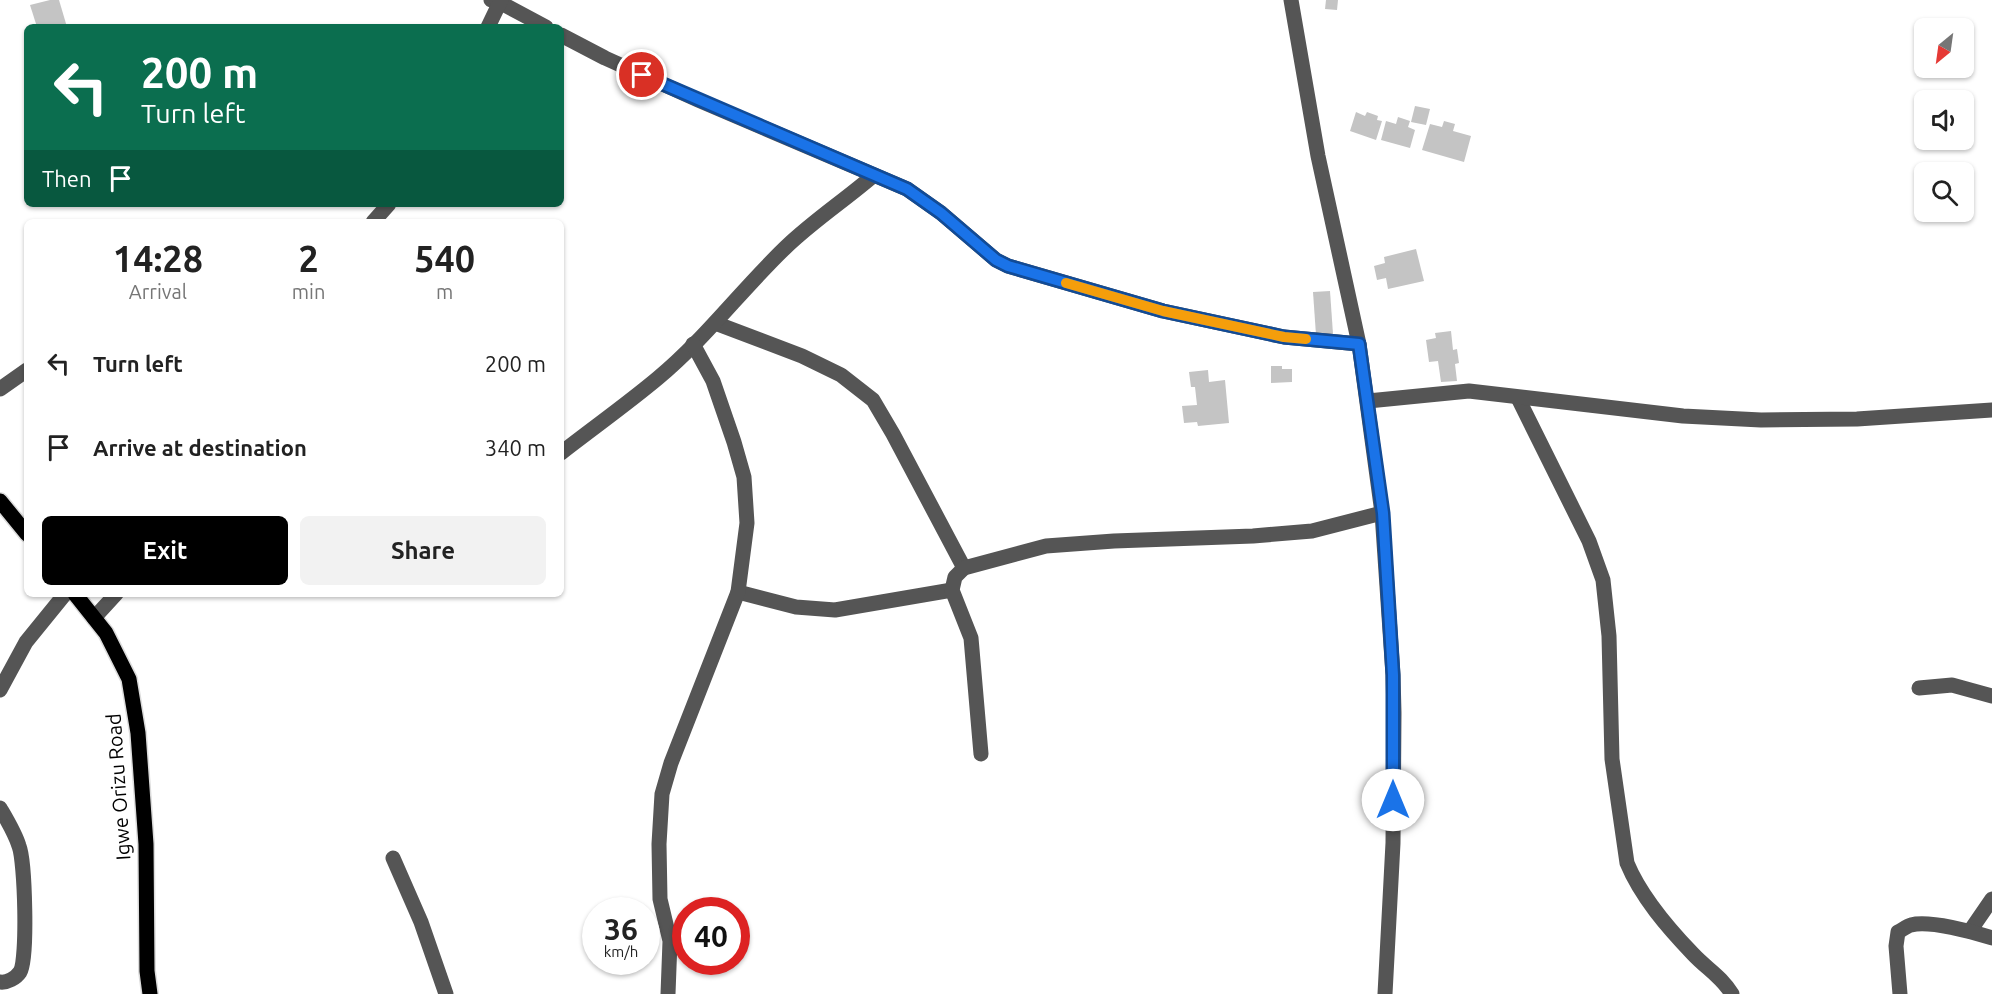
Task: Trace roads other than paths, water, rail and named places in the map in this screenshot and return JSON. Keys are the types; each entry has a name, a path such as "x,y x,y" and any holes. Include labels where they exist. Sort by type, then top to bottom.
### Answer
{"main road":[{"path":"0,501 24,530"},
{"name":"Igwe Orizu Road","path":"77,597 106,633 129,679 138,733 146,844 147,971 150,994"}],"street":[{"path":"1292,0 1318,156 1359,344 1383,513 1394,704 1393,843 1386,994"},
{"path":"489,24 497,1 540,24"},
{"path":"564,37 605,58 698,100 907,189 941,213 996,260 1008,266 1163,311 1284,337 1359,344"},
{"path":"564,451 660,377 715,323 784,249 814,221 846,199 874,175"},
{"path":"376,219 386,207"},
{"path":"715,323 812,361 841,375 873,400 964,568"},
{"path":"668,994 670,941 660,899 659,844 662,794 671,762 738,592 747,523 744,477 721,401 693,344"},
{"path":"0,389 24,372"},
{"path":"1368,401 1469,391 1683,416 1761,420 1857,419 1992,410"},
{"path":"1518,398 1589,541 1603,580 1609,636 1612,759 1627,863 1650,903 1693,954 1723,980 1732,994"},
{"path":"981,754 971,638 952,590 955,577 964,568 1046,546 1312,531 1383,513"},
{"path":"738,592 796,607 835,610 952,590"},
{"path":"0,690 26,642 63,597"},
{"path":"94,618 113,597"},
{"path":"1919,688 1952,685 1992,696"},
{"path":"0,808 20,847 24,881 24,955 20,972 2,984"},
{"path":"393,858 421,922 446,994"},
{"path":"1970,931 1992,899"},
{"path":"1900,994 1896,946 1898,932 1910,925 1923,925 1970,931 1992,938"}]}
